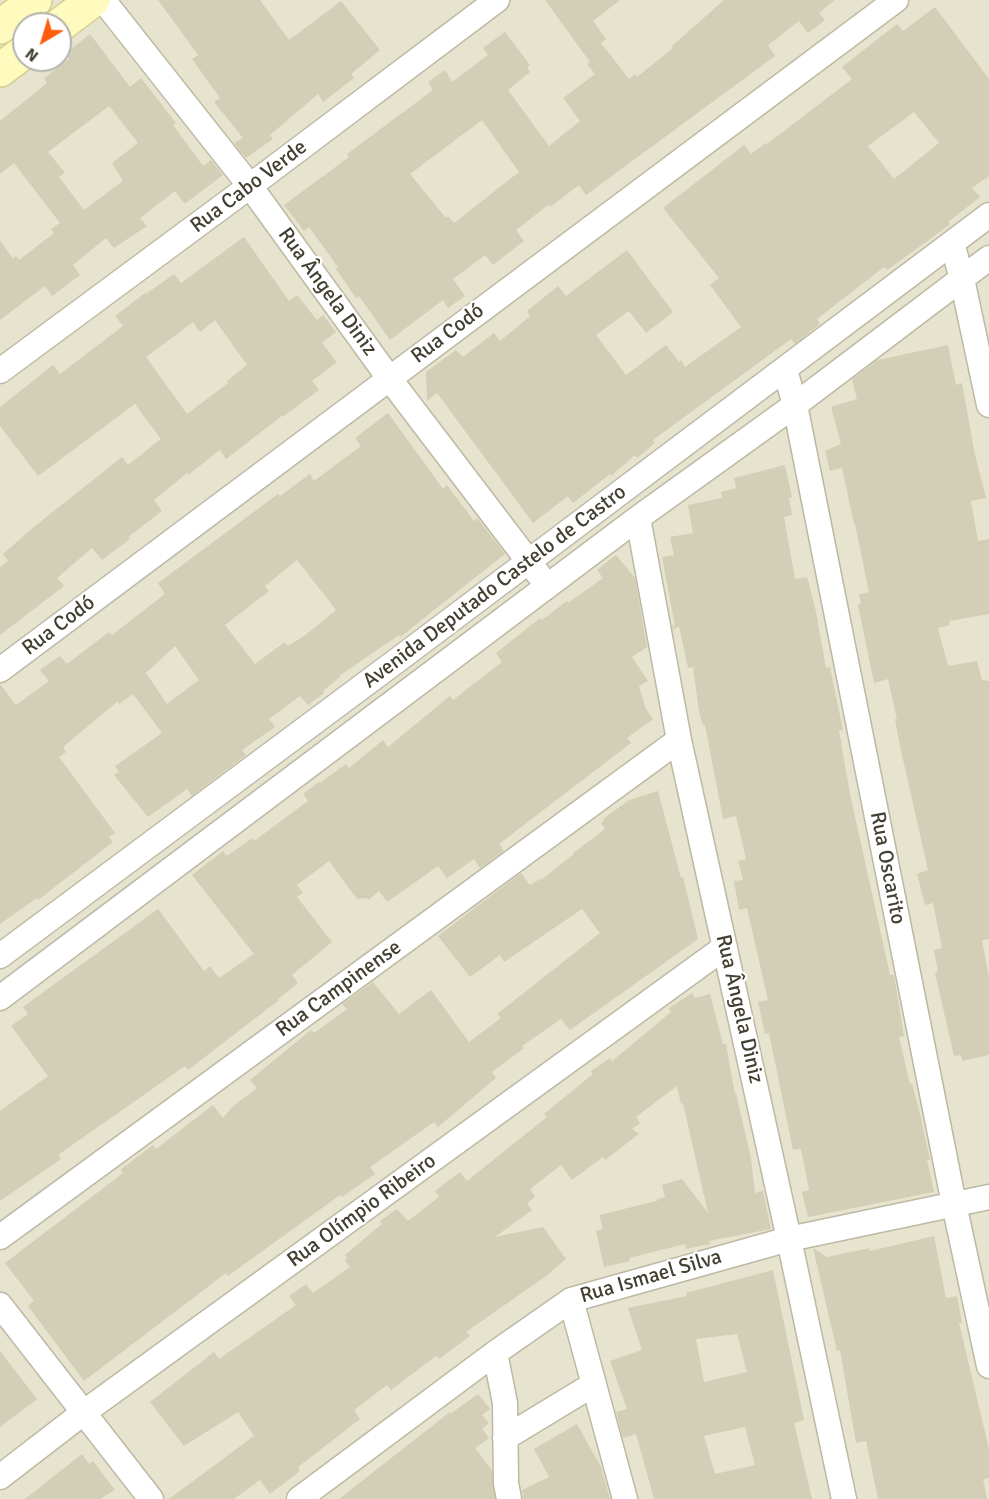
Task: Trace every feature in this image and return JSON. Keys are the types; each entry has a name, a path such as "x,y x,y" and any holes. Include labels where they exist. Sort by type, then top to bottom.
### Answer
{"street":[{"path":"0,27 35,0"},
{"path":"72,16 93,0"},
{"name":"Rua Ângela Diniz","path":"103,0 250,186 389,378 548,586"},
{"name":"Rua Cabo Verde","path":"0,371 497,0"},
{"name":"Rua Codó","path":"0,670 896,0"},
{"name":"Avenida Deputado Castelo de Castro","path":"0,956 529,562 989,215"},
{"path":"952,243 989,405"},
{"name":"Avenida Deputado Castelo de Castro","path":"0,998 638,518 795,405 989,258"},
{"name":"Rua Oscarito","path":"785,370 795,405 954,1204 989,1366"},
{"name":"Rua Ângela Diniz","path":"638,518 679,741 844,1499"},
{"path":"399,659 417,684"},
{"name":"Rua Campinense","path":"0,1237 679,741"},
{"name":"Rua Olímpio Ribeiro","path":"0,1477 84,1413 725,948"},
{"name":"Rua Ismael Silva","path":"299,1499 495,1353 571,1300 789,1239 989,1197"},
{"path":"571,1300 625,1499"},
{"path":"0,1305 151,1499"},
{"path":"495,1353 505,1403 506,1483 509,1499"},
{"path":"505,1438 594,1384"}],"shaded area":[{"path":"0,0 989,0 989,1499 0,1499"}],"building":[{"path":"158,0 260,0 289,40 341,1 380,50 351,74 354,78 323,102 318,94 270,135 273,139 246,158 234,143 243,138 214,102 220,98 192,59 198,55"},
{"path":"545,0 620,0 593,21 606,39 601,43 629,79 635,74 637,77 673,48 672,46 724,0 835,0 819,13 825,20 808,33 799,21 768,45 775,56 586,195 579,185 550,207 548,205 516,230 524,241 493,265 485,255 453,279 465,296 448,308 443,300 390,340 359,296 356,298 336,269 338,267 309,227 304,231 284,205 349,157 347,154 433,90 428,82 445,70 452,82 488,55 483,48 505,32 530,65 527,67 530,72 508,90 549,146 580,121 563,98 595,74 587,64 590,62","holes":["482,120 519,172 454,223 448,216 446,218 410,174"]},
{"path":"935,7 989,79 989,176 972,188 980,197 929,240 887,270 884,267 817,319 820,324 795,344 791,339 653,440 655,443 637,458 635,455 611,476 610,474 573,503 568,496 533,523 437,393 427,401 426,372 456,350 463,357 494,333 500,341 530,316 527,311 558,286 566,296 627,250 673,312 646,333 629,311 596,335 626,375 666,345 685,367 741,327 710,285 719,278 663,208 744,145 751,154 767,144 852,79 842,67 897,24 903,31","holes":["914,112 939,143 894,179 868,146"]},
{"path":"90,34 130,87 141,78 176,123 173,125 203,166 211,160 223,175 186,203 175,191 140,218 147,226 114,248 106,238 73,265 80,275 52,296 45,286 0,320 0,240 13,259 16,256 19,260 54,233 51,229 60,223 14,163 0,174 0,121 47,83 44,78 52,72 72,72 72,48","holes":["109,106 138,143 112,163 123,181 84,210 59,177 65,173 48,152"]},
{"path":"244,237 289,301 297,295 317,320 323,315 336,332 322,343 337,362 312,381 319,390 226,459 220,450 188,475 187,473 154,500 162,511 128,537 130,539 102,560 92,548 57,578 64,586 0,635 0,567 8,561 3,554 122,457 128,465 161,439 135,404 38,476 0,426 0,407 53,365 60,374 123,326 115,316 145,293 174,274 181,283","holes":["215,320 247,365 227,381 228,383 187,414 146,357 193,322 200,332"]},
{"path":"948,345 956,385 962,383 975,455 986,498 971,501 978,541 989,539 989,614 949,621 950,625 938,628 948,666 977,661 982,680 989,681 989,939 982,940 989,978 989,1055 962,1061 961,1055 954,1056 935,973 938,972 934,950 942,948 933,903 925,905 917,874 928,870 900,746 895,719 897,719 888,679 874,683 858,605 861,604 859,594 869,592 855,524 842,468 830,471 825,451 841,444 831,407 857,399 852,379 878,360"},
{"path":"388,413 443,489 447,485 474,521 477,518 505,554 400,637 399,635 339,676 323,691 325,692 308,705 300,696 269,719 275,727 242,750 246,755 192,796 187,789 148,817 114,775 119,772 115,766 162,733 133,694 119,704 118,701 63,747 66,752 59,757 115,833 109,837 113,842 38,900 37,898 0,924 0,684 16,705 49,681 40,670 60,656 67,664 109,632 112,635 165,594 158,583 278,494 280,496 310,474 314,481 361,446 355,438","holes":["297,560 336,610 304,636 288,646 285,642 255,664 225,625 269,591 265,586","175,646 199,680 167,704 146,673"]},
{"path":"785,465 792,497 789,498 792,515 784,517 795,579 807,577 826,668 830,667 843,730 839,730 850,794 890,975 894,975 904,1036 899,1037 920,1114 934,1192 808,1217 802,1192 809,1190 801,1149 793,1150 769,1033 765,1034 758,1002 768,1000 747,908 739,910 734,881 743,880 738,861 746,859 736,816 723,819 705,725 703,725 699,712 693,667 688,668 679,626 673,630 672,624 675,627 662,557 674,555 670,537 693,533 688,505 722,498 721,492 736,488 734,478"},
{"path":"616,555 635,578 647,647 632,657 648,681 639,686 646,709 653,719 627,738 631,743 499,844 504,851 480,868 474,859 447,878 438,866 387,902 379,891 368,900 367,898 357,899 329,861 297,885 303,893 297,897 332,942 292,975 298,983 188,1070 185,1066 58,1155 61,1159 0,1201 0,1111 48,1076 11,1026 28,1014 23,1007 158,909 204,971 210,966 219,978 254,954 192,875 223,851 227,856 252,838 254,841 308,801 303,794 319,782 346,764 349,768 383,740 388,747 450,696 453,700 502,662 496,653 540,618 542,620 603,578 597,570"},
{"path":"658,791 698,939 570,1030 561,1019 522,1046 524,1048 492,1072 496,1078 438,1127 434,1122 370,1167 375,1174 342,1197 340,1195 228,1276 226,1273 84,1381 28,1306 34,1301 5,1263 123,1173 121,1169 153,1145 156,1149 213,1105 223,1118 232,1107 257,1088 250,1080 311,1030 314,1033 347,1009 342,1004 373,982 399,1014 431,990 469,1042 501,1018 497,1014 600,933 582,909 504,962 500,955 470,977 438,936 521,873 530,885 541,880 605,829 601,823 603,819 629,800"},
{"path":"692,993 695,998 710,994 723,1044 726,1044 735,1094 751,1158 755,1193 763,1191 771,1229 709,1241 710,1244 686,1249 685,1244 629,1258 630,1261 604,1267 596,1231 603,1229 599,1215 657,1201 665,1197 662,1185 682,1179 708,1213 677,1086 636,1117 640,1123 632,1129 639,1134 605,1160 603,1157 572,1180 561,1165 530,1189 535,1197 527,1203 532,1210 495,1237 543,1227 566,1259 546,1276 466,1332 470,1336 439,1359 436,1356 391,1390 387,1385 354,1410 360,1419 298,1467 300,1471 270,1494 260,1480 234,1499 169,1499 254,1436 238,1412 184,1446 150,1402 214,1352 219,1359 296,1305 289,1296 306,1284 313,1293 350,1267 345,1260 347,1258 345,1255 382,1224 380,1221 397,1209 408,1221 439,1197 435,1191 460,1172 467,1181 547,1117 544,1114 593,1074 591,1071 610,1058 612,1061 671,1012 669,1008"},
{"path":"934,1236 946,1298 957,1296 962,1323 959,1323 989,1449 989,1478 983,1479 987,1499 878,1499 866,1441 856,1443 840,1350 837,1351 813,1248 827,1257 869,1248 870,1251"},
{"path":"773,1270 804,1420 794,1423 812,1499 654,1499 636,1434 623,1438 616,1412 627,1409 610,1361 642,1350 628,1308 687,1296 686,1293","holes":["737,1334 747,1372 704,1382 696,1339","745,1427 755,1465 715,1474 704,1436"]},
{"path":"0,1351 37,1399 0,1427"},
{"path":"478,1394 490,1409 482,1415 489,1423 482,1429 489,1438 475,1448 492,1470 495,1499 339,1499 450,1412 450,1414"},
{"path":"577,1424 601,1467 610,1499 523,1499 522,1490 549,1477 534,1449"},
{"path":"82,1454 89,1464 93,1461 115,1490 100,1499 25,1499"}]}
